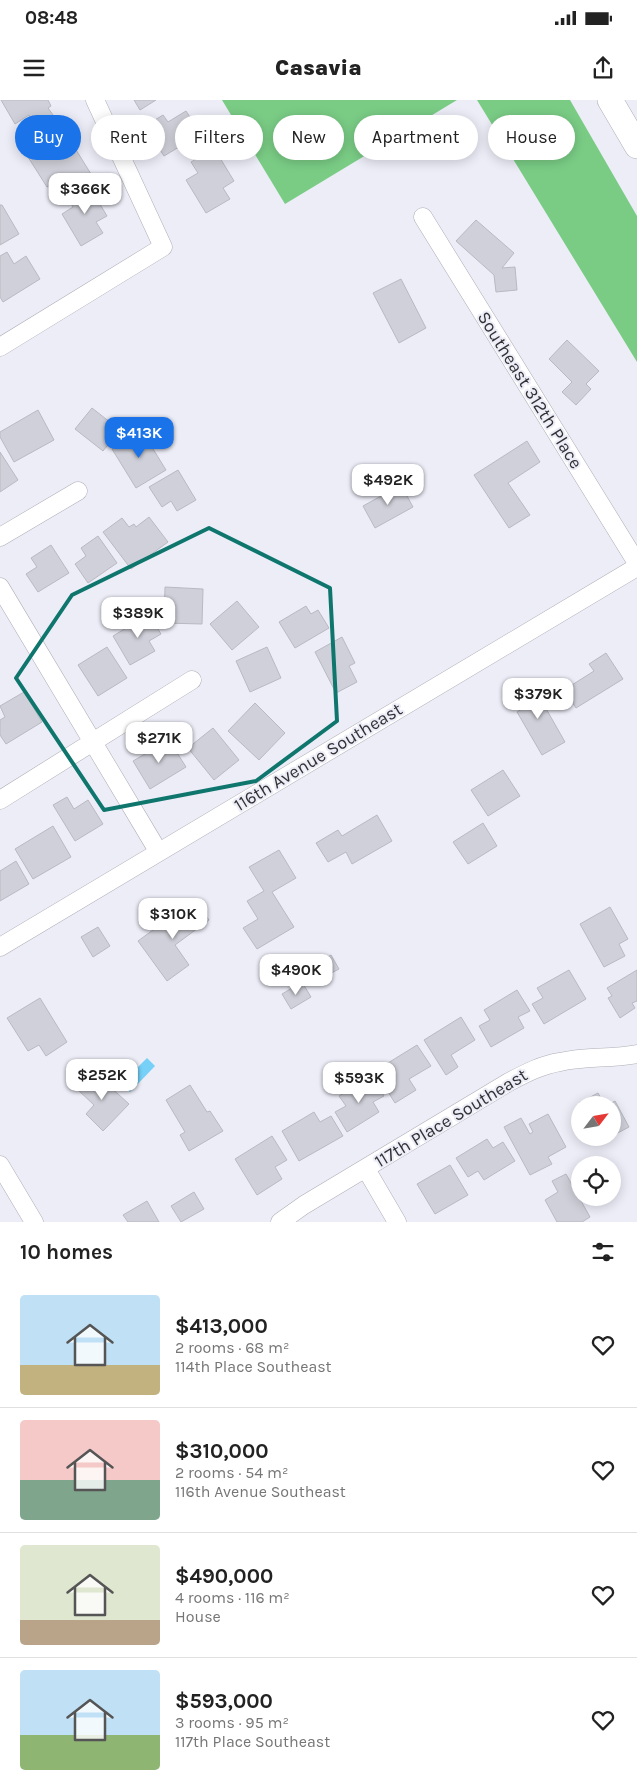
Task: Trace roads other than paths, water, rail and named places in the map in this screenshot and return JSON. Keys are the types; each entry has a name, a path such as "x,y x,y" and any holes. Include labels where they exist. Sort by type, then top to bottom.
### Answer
{"main road":[{"path":"610,100 637,146"}],"street":[{"path":"0,347 162,247 95,100"},
{"name":"Southeast 312th Place","path":"423,217 637,562"},
{"path":"0,537 78,491"},
{"name":"116th Avenue Southeast","path":"0,947 637,567"},
{"path":"0,587 158,851"},
{"path":"0,800 192,680"},
{"name":"117th Place Southeast","path":"280,1222 366,1168 532,1070 561,1061 614,1058 637,1054"},
{"path":"0,1166 34,1222"},
{"path":"366,1168 397,1222"}],"water":[{"path":"147,1058 155,1066 130,1092 121,1084"}]}
